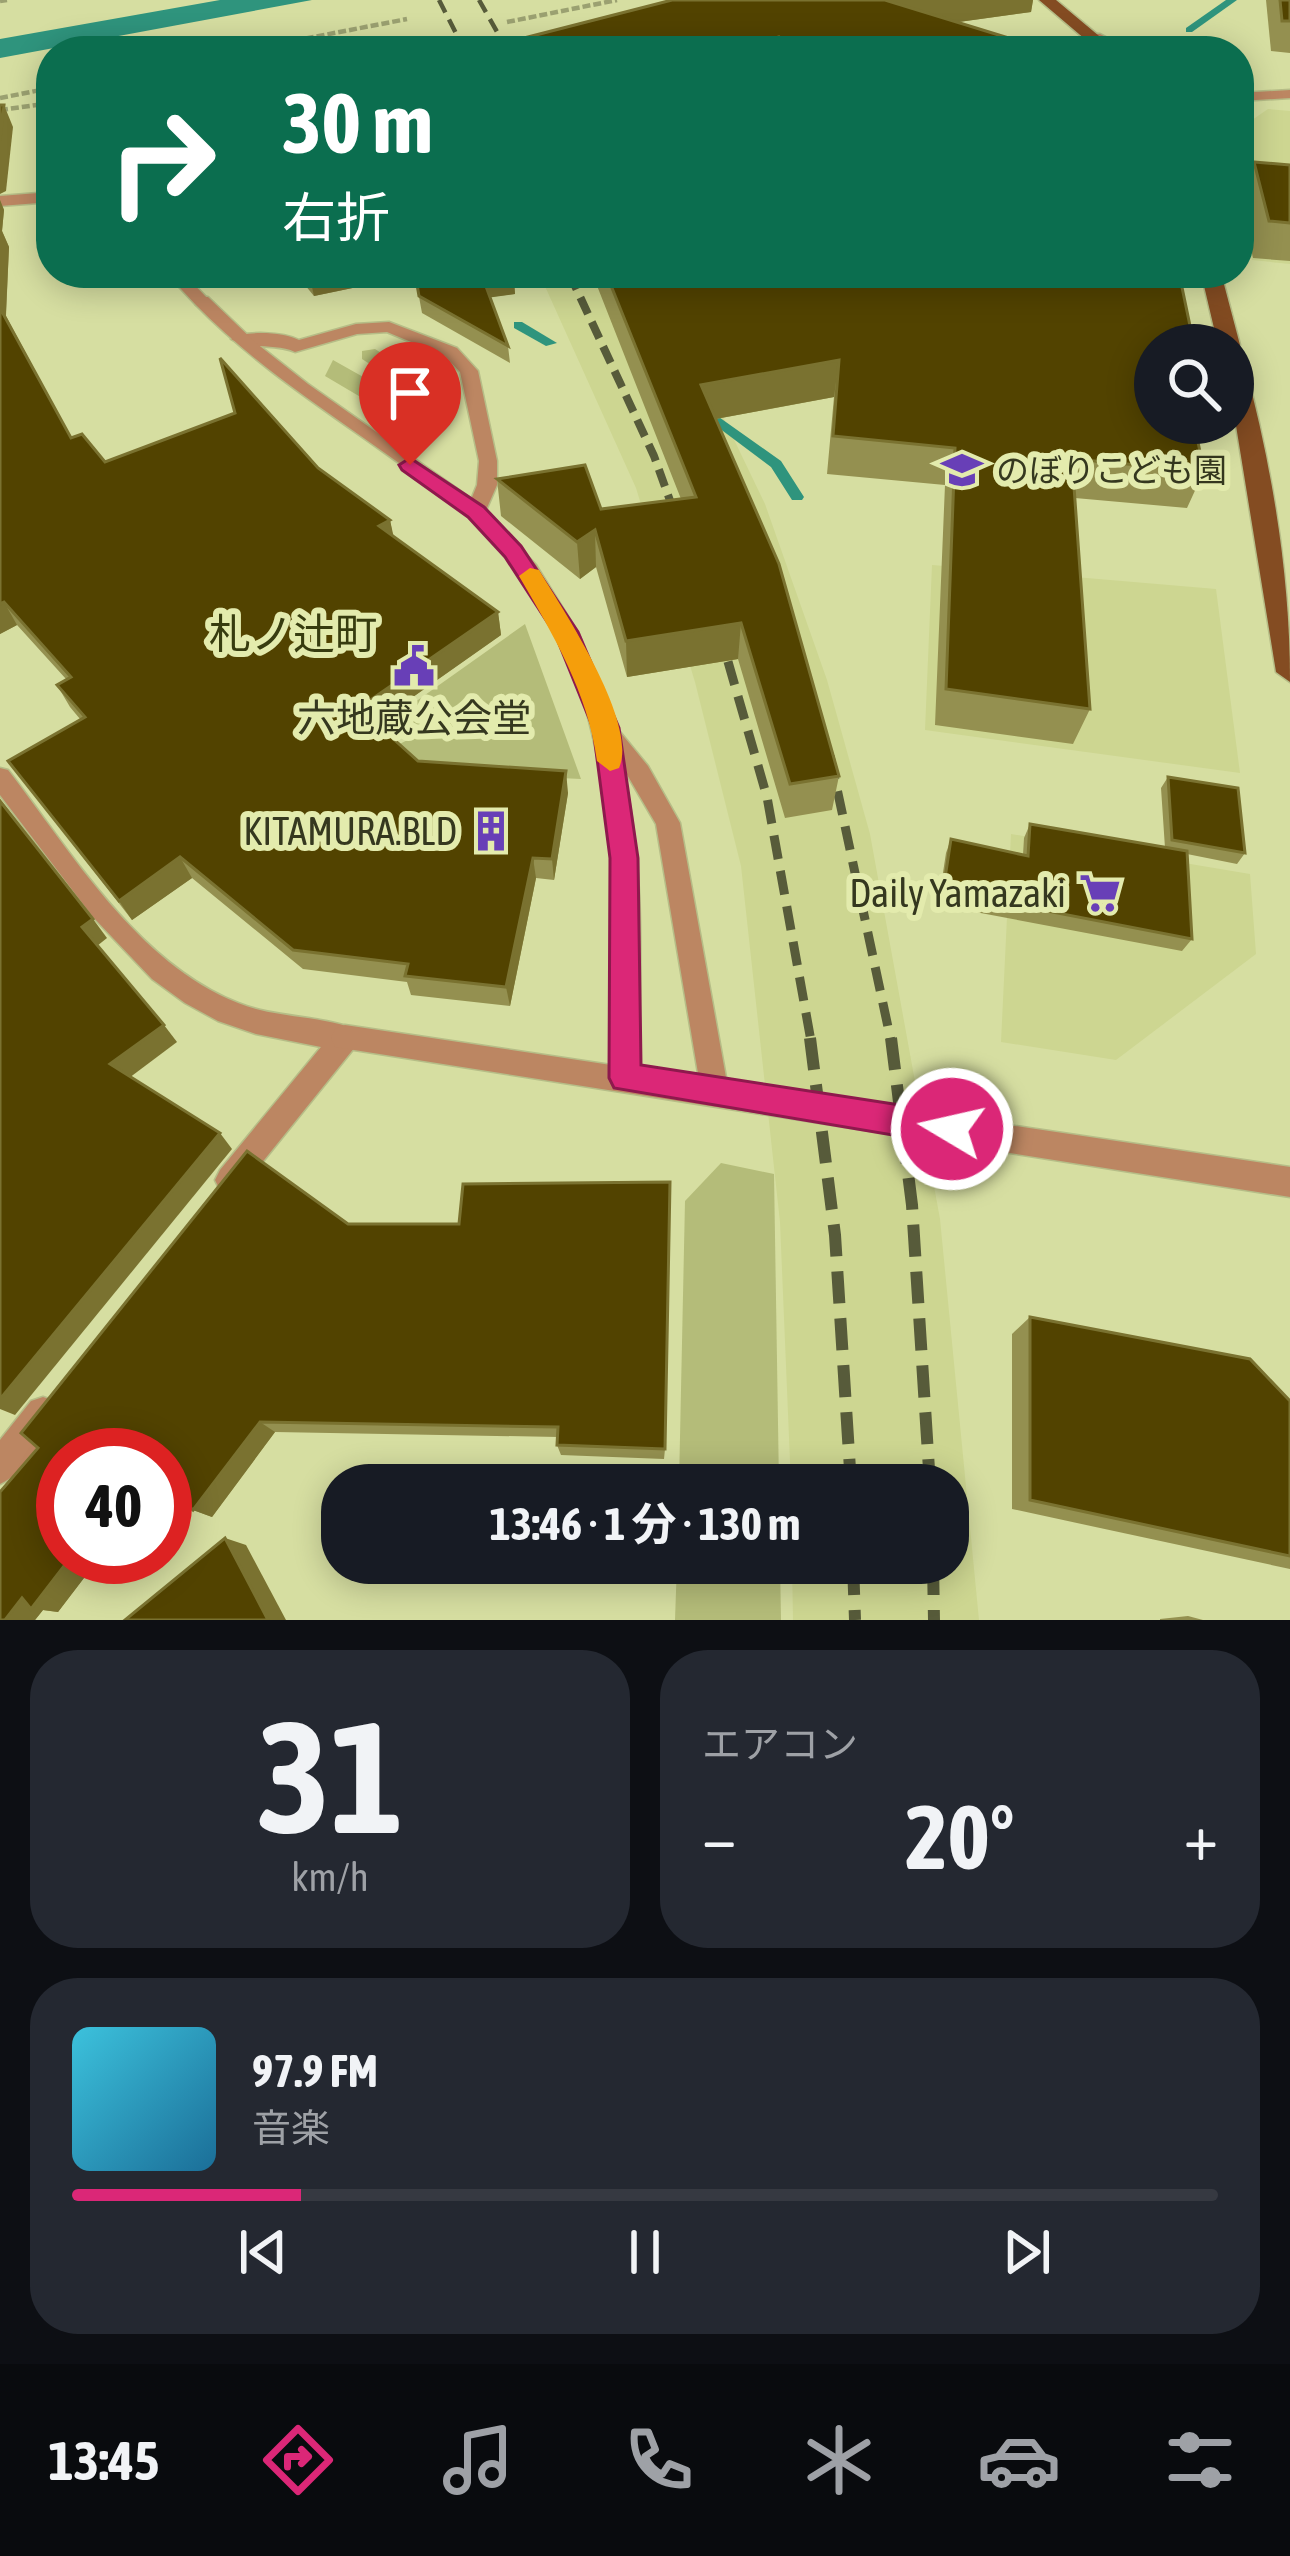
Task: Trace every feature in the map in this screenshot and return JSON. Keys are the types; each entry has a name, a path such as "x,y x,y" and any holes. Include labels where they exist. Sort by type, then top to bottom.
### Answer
{"main road":[{"path":"1046,0 1095,36"},
{"path":"1215,288 1224,324"},
{"path":"1252,444 1290,672"}],"street":[{"path":"1254,87 1289,94"},
{"path":"1254,97 1289,94"},
{"path":"0,201 36,198"},
{"path":"189,288 277,371 476,512 546,598 578,656 606,728 624,858 625,1078"},
{"path":"232,332 290,340 296,347 356,329 389,327 451,352 469,371 488,461 488,485 476,512"},
{"path":"606,728 640,773 668,823 715,1092"},
{"path":"0,777 133,944 181,985 225,1011 345,1038 1290,1182"},
{"path":"204,1213 345,1038"},
{"path":"0,1467 58,1394"}],"path":[{"path":"507,22 617,0"},
{"path":"319,36 407,19"},
{"path":"0,98 36,91"},
{"path":"0,110 36,106"}],"shaded area":[{"path":"1268,109 1290,111 1290,264 1254,260 1254,119"},
{"path":"546,288 661,288 765,504 827,680 870,834 940,1219 964,1464 790,1464 780,1222 741,866 695,682 636,488"},
{"path":"375,349 432,385 430,394 419,396 362,359 362,351"},
{"path":"333,360 422,410 427,441 411,440 369,402 325,376"},
{"path":"932,565 1216,589 1240,773 925,730"},
{"path":"525,624 581,779 439,772 388,750 423,732 401,712"},
{"path":"1011,834 1250,874 1256,954 1116,1060 1001,1042"},
{"path":"721,1163 774,1174 779,1464 679,1464 685,1201"},
{"path":"969,1517 979,1620 793,1620 792,1584 969,1584"},
{"path":"676,1584 780,1584 781,1620 675,1620"}],"water":[{"path":"220,0 312,0 118,36 36,36 36,51 0,58 0,39"}],"building":[{"path":"672,0 885,0 1002,36 532,36"},
{"path":"1280,0 1290,0 1290,21 1282,21"},
{"path":"1254,162 1290,165 1290,223 1269,221"},
{"path":"418,288 487,288 508,346 419,296"},
{"path":"612,288 1182,288 1190,324 1134,324 1134,444 1198,444 1204,471 1072,459 1090,709 946,689 955,448 833,436 839,360 701,385 779,564 839,776 790,784 741,623 626,641 595,530 577,542 497,479 585,465 601,509 696,497"},
{"path":"0,308 71,438 82,434 105,462 235,413 220,358 318,468 390,520 379,526 498,612 359,708 418,761 566,771 552,859 533,858 506,987 405,976 408,964 293,950 180,857 119,901 8,761 85,717 57,685 71,677 4,602 0,604"},
{"path":"1168,777 1238,788 1245,853 1172,840"},
{"path":"0,801 93,919 82,927 164,1025 110,1064 220,1133 0,1399"},
{"name":"Daily Yamazaki","path":"1030,824 1187,851 1192,939 943,891 951,839 1028,856"},
{"path":"247,1151 348,1224 459,1224 463,1184 670,1182 665,1449 557,1445 558,1427 260,1422 193,1510 192,1428 36,1428 36,1446 21,1433"},
{"path":"1030,1317 1250,1359 1290,1401 1290,1556 1030,1500"},
{"path":"36,1450 36,1584 50,1584 31,1609 22,1598 5,1620 0,1620 0,1492"},
{"path":"225,1538 268,1620 125,1620 169,1584 192,1584 192,1565"}],"waterway":[{"path":"1189,30 1232,0"},
{"path":"518,325 551,343"},
{"path":"716,419 776,464 797,497"}],"railway":[{"path":"439,0 457,36"},
{"path":"479,0 499,36"},
{"path":"576,288 654,456 681,531"},
{"path":"718,627 767,797 811,1041"},
{"path":"830,756 891,1041"},
{"path":"810,1038 835,1235 850,1464"},
{"path":"891,1038 912,1205 929,1464"},
{"path":"854,1584 855,1620"},
{"path":"933,1584 934,1620"}],"slow traffic":[{"path":"530,576 578,656 606,728 610,761"}],"place":[{"name":"のぼりこども園","path":"962,470"},
{"name":"六地蔵公会堂","path":"414,666"},
{"name":"KITAMURA.BLD","path":"491,831"},
{"name":"Daily Yamazaki","path":"1100,893"}],"district":[{"name":"札ノ辻町","path":"293,634"}],"route":[{"path":"410,465 476,512 513,552 566,632 606,728 624,858 625,1078 952,1129"}]}
